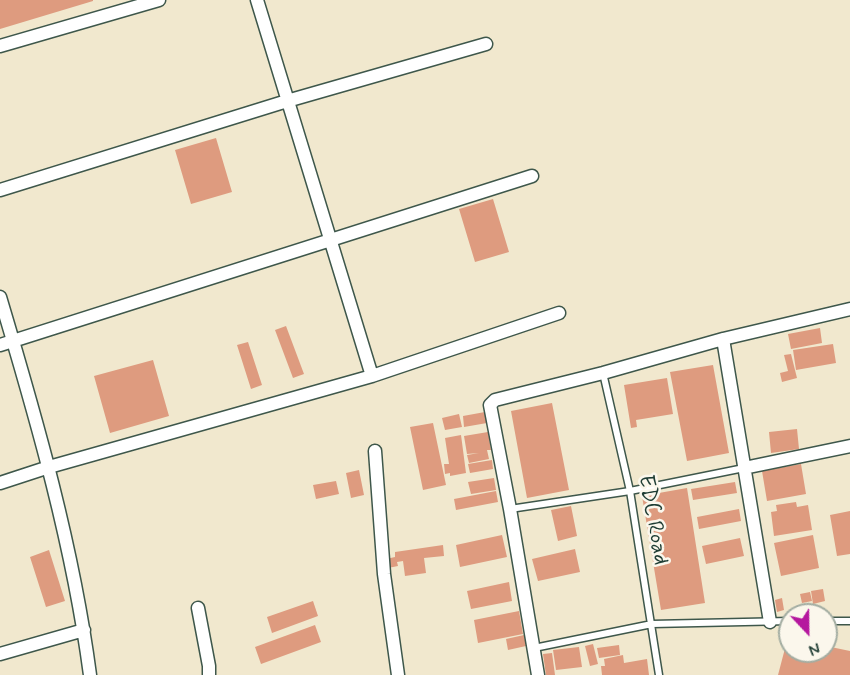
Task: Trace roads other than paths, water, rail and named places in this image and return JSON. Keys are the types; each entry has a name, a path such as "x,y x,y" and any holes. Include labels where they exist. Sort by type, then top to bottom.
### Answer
{"street":[{"path":"0,46 159,0"},
{"path":"257,0 372,376"},
{"path":"0,190 287,101 486,44"},
{"path":"0,345 532,176"},
{"path":"0,297 49,467 84,630 90,675"},
{"path":"538,675 510,508 489,405 495,400 603,373 723,339 850,309"},
{"path":"0,483 49,467 372,376 559,313"},
{"path":"723,339 770,622"},
{"path":"744,468 850,446"},
{"path":"375,451 384,574 398,675"},
{"path":"198,608 209,675"},
{"path":"0,654 84,630"}],"lane":[{"name":"EDC Road","path":"603,373 630,491 659,675"},
{"path":"510,508 630,491 744,468"},
{"path":"534,648 651,624 778,622"}]}
